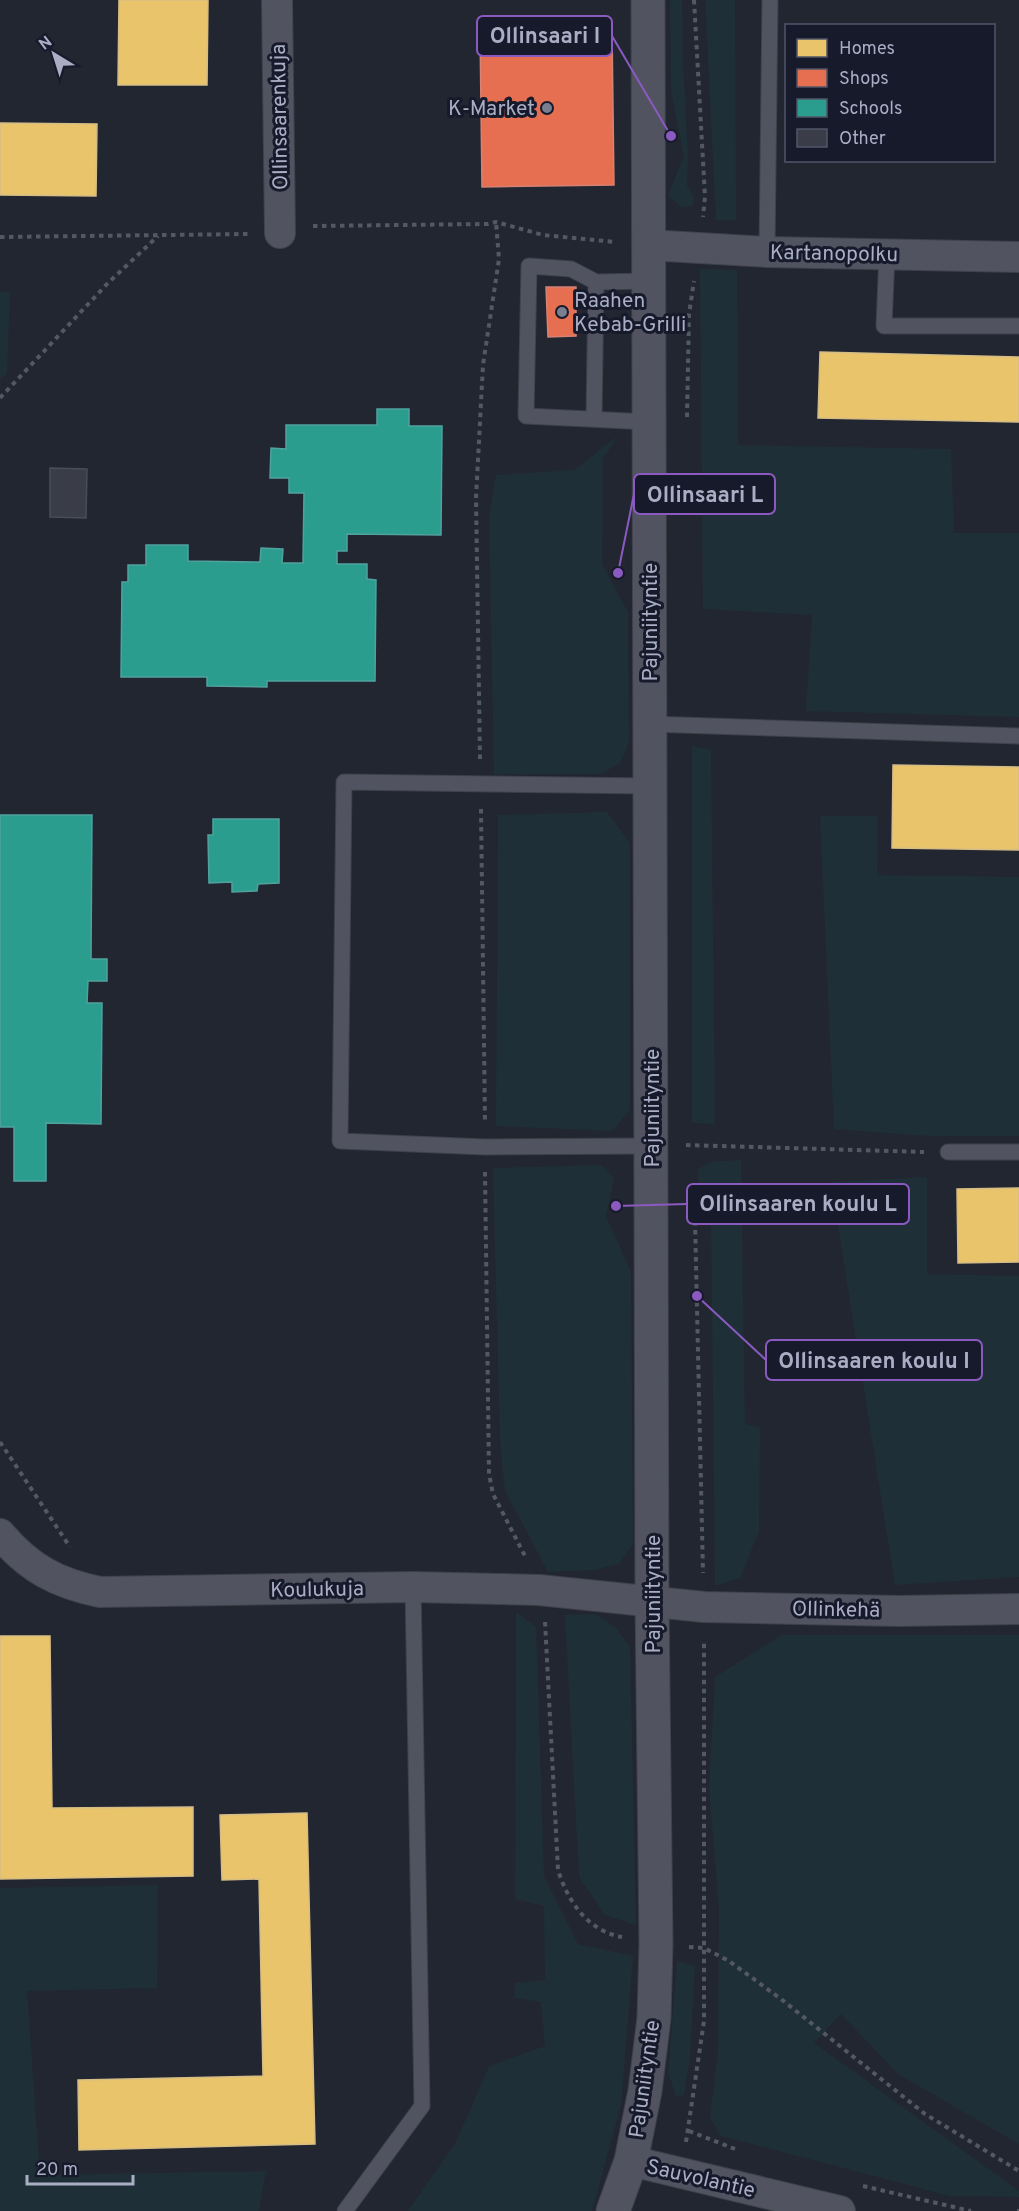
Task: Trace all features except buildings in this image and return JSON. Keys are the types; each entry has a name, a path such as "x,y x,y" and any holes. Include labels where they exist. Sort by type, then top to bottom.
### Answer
{"street":[{"name":"Ollinsaarenkuja","path":"277,0 280,233"},
{"name":"Pajuniityntie","path":"613,2211 631,2161 645,2091 654,2018 656,1944 652,1601 648,0"},
{"name":"Kartanopolku","path":"648,245 767,252 1019,257"},
{"name":"Koulukuja","path":"0,1533 16,1553 47,1574 72,1586 100,1592 413,1587 539,1590 652,1601"},
{"name":"Ollinkehä","path":"652,1601 704,1607 899,1611 1019,1609"},
{"name":"Sauvolantie","path":"631,2161 840,2211"}],"lane":[{"path":"767,252 770,0"},
{"path":"887,254 884,326 1019,326"},
{"path":"648,281 596,282 571,269 529,266 526,416 649,422"},
{"path":"594,419 596,282"},
{"path":"650,724 1019,736"},
{"path":"651,786 344,782 340,1141 485,1147 652,1146"},
{"path":"948,1152 1019,1152"},
{"path":"345,2211 422,2106 413,1587"}],"path":[{"path":"687,419 689,314 705,197 694,0"},
{"path":"0,237 280,233 286,226 488,224 496,222 543,235 648,245"},
{"path":"0,398 108,283 158,236"},
{"path":"652,1146 948,1152"},
{"path":"677,2172 689,2130 704,2021 704,1607 695,1220 686,1188"},
{"path":"0,1442 100,1592"},
{"path":"704,1948 729,1961 781,1999 925,2114 1019,2170"}],"shaded area":[{"path":"670,0 682,0 687,186 694,196 692,206 681,207 668,195 684,156 671,91"},
{"path":"705,0 735,0 736,220 716,220"},
{"path":"700,269 737,270 738,445 951,449 954,533 1019,533 1019,717 806,711 812,615 703,609"},
{"path":"0,292 10,292 7,373 0,379"},
{"path":"618,436 603,459 602,564 628,612 629,742 620,763 601,774 494,774 489,516 496,475 574,470"},
{"path":"692,746 711,750 715,1124 692,1123"},
{"path":"607,812 630,843 630,1110 612,1131 496,1126 498,815"},
{"path":"820,816 878,816 877,875 1019,877 1019,1136 928,1136 834,1129"},
{"path":"741,1160 745,1424 760,1427 759,1531 740,1578 715,1586 711,1214 704,1212 697,1170 710,1162"},
{"path":"601,1165 614,1178 606,1216 631,1272 633,1544 619,1564 594,1570 548,1572 505,1491 500,1442 493,1168"},
{"path":"927,1177 927,1274 1019,1276 1019,1577 895,1585 831,1182"},
{"path":"516,1612 536,1627 544,1876 578,1944 633,1956 621,2105 592,2211 408,2211 456,2142 489,2066 545,2046 541,2002 514,1998 515,1983 545,1980 544,1906 515,1899"},
{"path":"595,1614 615,1627 630,1647 636,1925 605,1915 579,1877 565,1615"},
{"path":"782,1635 1019,1635 1019,2144 898,2074 841,2014 814,2043 1019,2191 1019,2197 950,2196 721,2136 710,2117 718,2051 719,1909 709,1788 715,1677"},
{"path":"158,1885 157,1988 27,1991 40,2175 266,2171 259,2211 0,2211 0,1888"},
{"path":"677,1961 695,1966 690,2057 684,2095 676,2097 668,2072"}],"place":[{"name":"K-Market","path":"547,108"},
{"name":"Ollinsaari I","path":"671,136"},
{"name":"Raahen Kebab-Grilli","path":"562,312"},
{"name":"Ollinsaari L","path":"618,573"},
{"name":"Ollinsaaren koulu L","path":"616,1206"},
{"name":"Ollinsaaren koulu I","path":"697,1296"}]}
